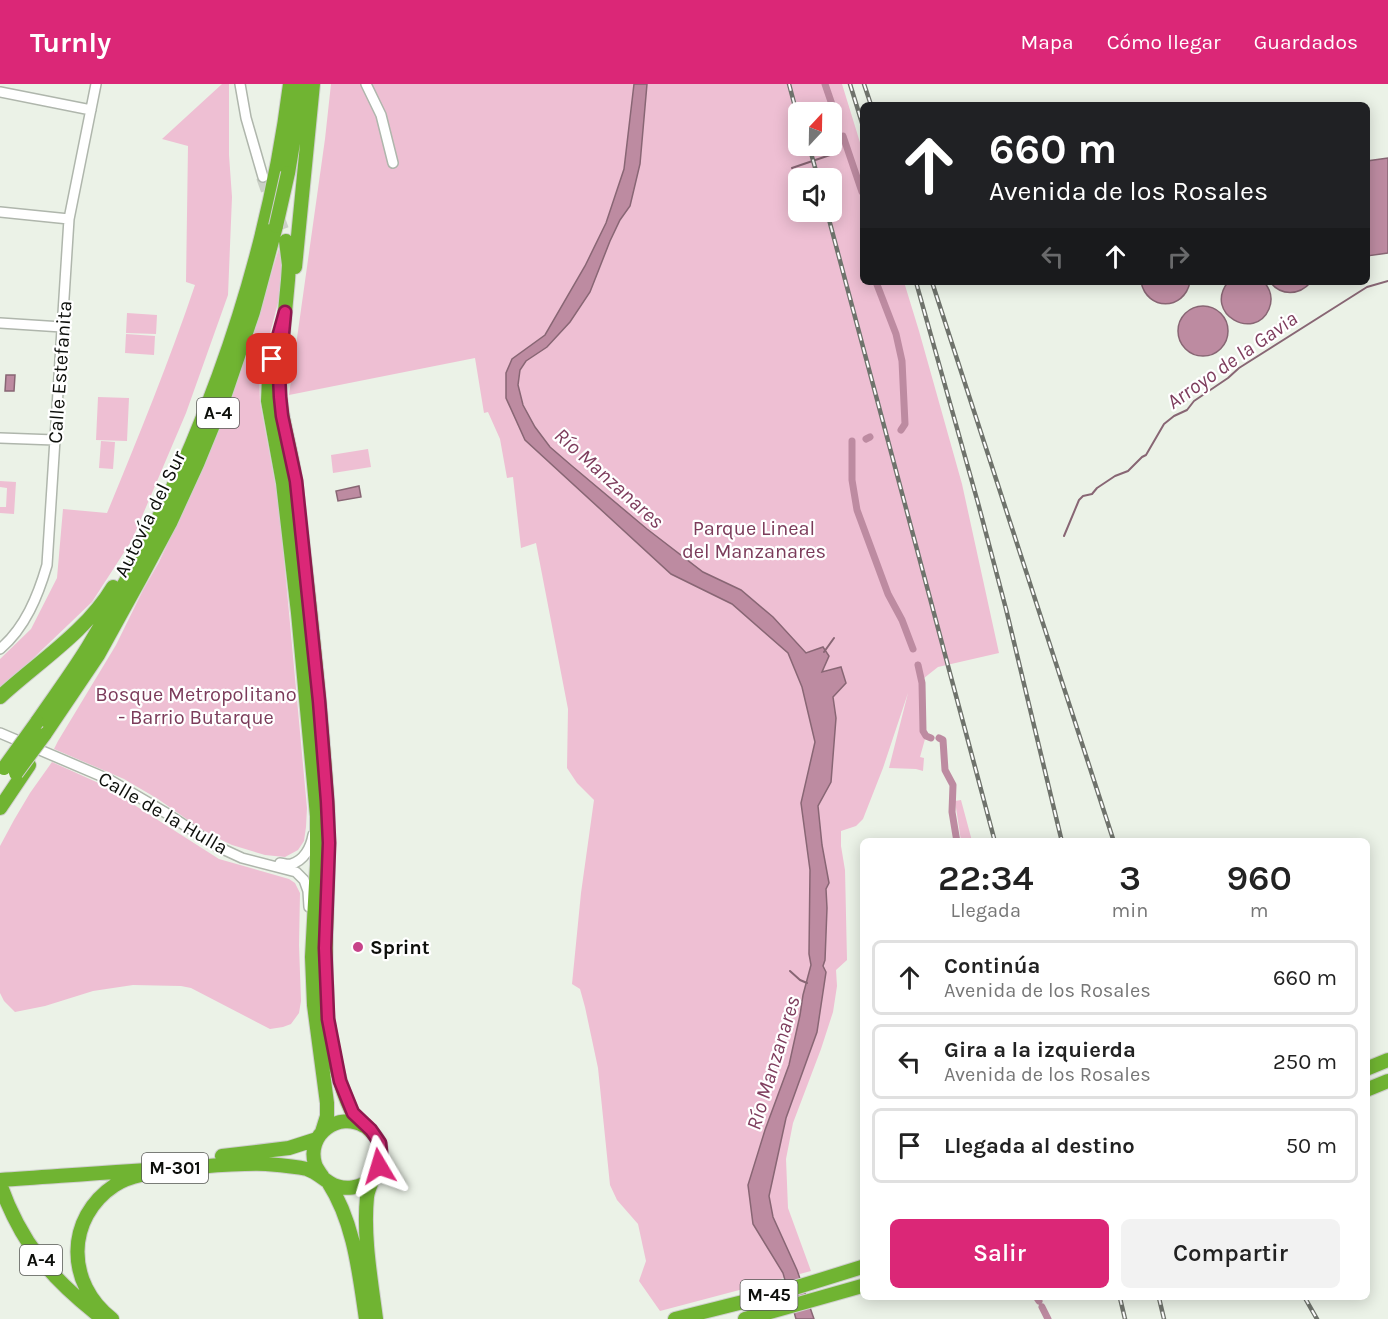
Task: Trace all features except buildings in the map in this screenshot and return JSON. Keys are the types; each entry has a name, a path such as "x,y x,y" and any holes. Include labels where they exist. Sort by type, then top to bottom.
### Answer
{"highway":[{"name":"Autovía del Sur","path":"0,791 37,722 87,648 151,533 188,451 234,333 251,276 266,220 290,84"},
{"name":"Autovía del Sur","path":"10,773 44,735 98,655 170,523 222,403 253,312 276,226 288,173 303,84"},
{"path":"280,397 313,84"},
{"path":"286,242 289,266 279,375 280,397 296,481 327,801 329,843 325,948 328,1019 340,1081 353,1113 371,1130 380,1143 381,1154 378,1168 368,1188 366,1219 376,1319"},
{"path":"285,312 272,359 268,401 283,483 317,816 312,957 314,1005 327,1116 313,1152 315,1165 336,1195 344,1212 360,1278 366,1319"},
{"path":"0,697 73,633 112,590 148,525 166,501"},
{"path":"0,808 10,773"},
{"path":"1370,1067 1388,1060"},
{"path":"1370,1088 1388,1081"},
{"name":"M-301","path":"0,1182 26,1175 289,1148 319,1135 331,1124 342,1121 357,1122 371,1130"},
{"name":"M-301","path":"0,1174 26,1175 265,1164 309,1170 336,1186 350,1188 369,1180 378,1168"},
{"name":"M-301","path":"112,1319 92,1299 78,1267 79,1239 87,1215 96,1201 117,1183 141,1174 182,1168"},
{"name":"A-4","path":"0,1182 26,1240 44,1265 74,1296 105,1319"},
{"name":"M-45","path":"675,1319 775,1294 860,1268"},
{"name":"M-45","path":"745,1319 860,1287"}],"street":[{"name":"Calle Estefanita","path":"0,649 20,626 33,605 47,565 69,219 96,84"},
{"path":"240,84 246,118 263,177"},
{"path":"366,84 381,115 393,163"},
{"path":"0,92 91,110"},
{"path":"0,212 69,219"},
{"path":"0,323 62,327"},
{"path":"0,438 55,441"},
{"name":"Calle de la Hulla","path":"0,734 108,779 216,846 242,858 262,862"},
{"path":"262,862 291,864 308,850 313,838 312,755"},
{"path":"262,862 296,872 304,880 308,891 312,957"}],"green space":[{"path":"222,84 229,84 229,155 232,197 228,295 186,413 132,540 92,602 0,690 0,659 31,629 57,578 63,509 107,513 175,343 195,285 186,282 188,146 162,139"},
{"name":"Parque Lineal del Manzanares","path":"331,84 842,84 860,142 860,285 905,285 962,484 999,653 938,667 919,682 920,731 925,739 920,757 924,758 923,771 889,768 908,693 863,819 856,826 841,831 845,870 847,960 836,970 837,986 833,1012 793,1123 786,1159 788,1208 811,1271 660,1311 639,1281 646,1261 638,1224 617,1200 610,1185 598,1068 580,989 572,984 581,893 594,800 577,783 567,768 568,709 536,543 521,548 513,477 507,478 500,439 488,412 484,413 475,358 289,395"},
{"name":"Bosque Metropolitano - Barrio Butarque","path":"279,248 282,268 280,295 259,376 260,402 279,504 307,808 304,841 298,850 285,857 265,855 232,845 205,832 158,799 124,779 54,749 116,645 190,496 222,423 251,340"},
{"path":"127,313 157,315 156,334 126,333"},
{"path":"126,334 155,336 154,355 125,353"},
{"path":"98,397 129,398 127,441 96,440"},
{"path":"101,441 115,442 113,469 99,468"},
{"path":"368,449 371,467 333,473 331,455"},
{"path":"0,481 16,482 14,514 0,513 0,507 6,507 7,488 0,487"},
{"name":"Bosque Metropolitano - Barrio Butarque","path":"52,762 103,785 219,859 289,879 295,883 300,893 301,1001 299,1013 291,1024 270,1029 191,988 181,986 133,985 93,991 45,1006 15,1012 4,1001 0,993 0,846 30,793"},
{"path":"961,800 971,838 961,838 955,801"}],"shaded area":[{"path":"634,84 647,84 640,164 630,206 610,241 590,292 570,322 547,347 526,361 520,370 518,385 523,405 535,427 550,447 647,529 703,572 741,590 773,617 806,653 823,647 829,656 822,672 841,667 846,683 833,697 836,718 831,782 818,806 829,883 826,889 823,966 826,972 817,1032 786,1118 769,1196 773,1217 797,1270 814,1319 796,1319 783,1273 753,1224 748,1185 789,1065 811,965 809,954 810,870 801,803 815,742 802,687 788,653 732,604 671,574 525,440 506,398 506,373 512,359 545,335 585,266 606,223 624,169"},
{"path":"1388,158 1388,253 1370,256 1370,161"},
{"path":"1142,285 1189,285 1181,298 1166,304 1150,298"},
{"path":"1226,285 1266,285 1270,291 1271,302 1262,319 1253,323 1243,323 1234,320 1226,313 1222,304 1222,294"},
{"path":"1272,285 1308,285 1296,292 1285,292"},
{"path":"1203,306 1221,313 1228,331 1221,349 1203,356 1185,349 1178,331 1185,313"},
{"path":"6,375 15,375 14,391 5,391"},
{"path":"359,486 361,497 338,501 336,491"}],"waterway":[{"path":"825,84 831,102"},
{"path":"843,136 860,186"},
{"path":"792,168 827,156"},
{"name":"Arroyo de la Gavia","path":"1064,536 1079,500 1083,496 1092,494 1115,476 1128,471 1146,455 1164,424 1174,416 1187,410 1194,401 1239,368 1367,287 1388,281"},
{"path":"877,285 896,334 902,361 905,424 901,430"},
{"path":"866,439 870,437"},
{"path":"852,441 852,480 857,510 888,594 902,620 913,649"},
{"name":"Arroyo de la Gavia","path":"824,652 834,638"},
{"path":"918,665 922,683 923,731 931,738"},
{"path":"939,738 943,740 945,770 953,785 952,812 956,838"},
{"path":"790,971 807,983"},
{"path":"1042,1307 1048,1319"}],"tunnel":[{"path":"263,177 286,241"}],"railway":[{"path":"789,84 794,102"},
{"path":"850,84 860,116"},
{"path":"864,84 870,102"},
{"path":"812,156 815,168"},
{"path":"830,222 994,838"},
{"path":"917,285 1006,609 1061,838"},
{"path":"933,285 1113,838"},
{"path":"1120,1300 1125,1319"},
{"path":"1159,1300 1164,1319"},
{"path":"1306,1300 1317,1319"}],"place":[{"name":"Sprint","path":"358,947"}],"route":[{"path":"272,359 285,312 279,375 280,397 296,481 327,801 329,843 325,948 328,1019 340,1081 353,1113 371,1130 380,1143 379,1166"}],"water label":[{"name":"Río Manzanares","path":"609,478"},
{"name":"Río Manzanares","path":"773,1063"}]}
